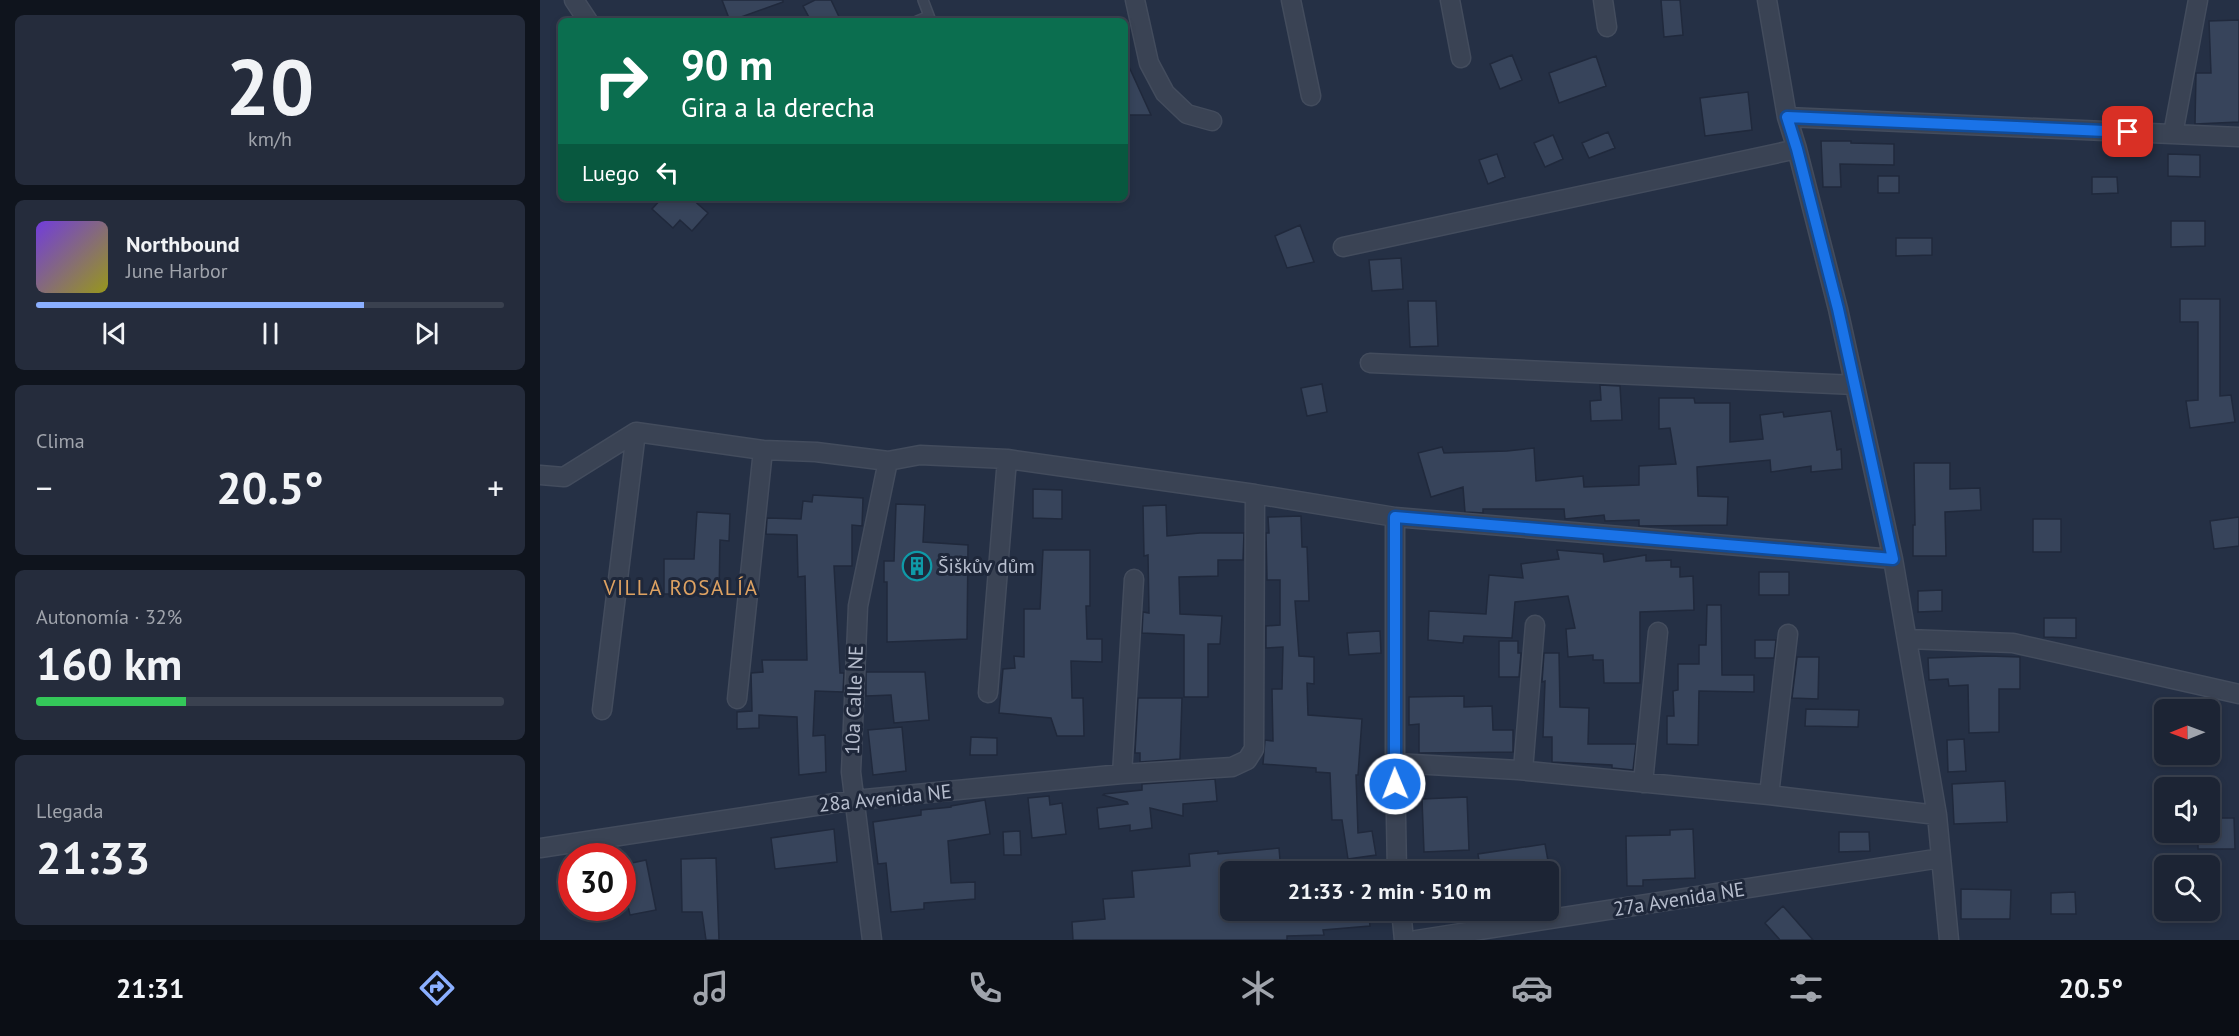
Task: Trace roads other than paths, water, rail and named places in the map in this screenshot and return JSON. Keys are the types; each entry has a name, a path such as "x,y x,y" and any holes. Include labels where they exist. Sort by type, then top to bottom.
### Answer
{"street":[{"path":"574,0 586,18"},
{"path":"1135,0 1149,63 1165,93 1187,114 1212,121"},
{"path":"1291,0 1311,96"},
{"path":"1450,0 1461,58"},
{"path":"1603,0 1607,27"},
{"path":"1767,0 1787,117 1797,149 1855,385 1893,559 1937,815 1949,940"},
{"path":"2173,134 2198,0"},
{"path":"1787,117 2239,137"},
{"path":"1343,247 1797,149"},
{"path":"1370,363 1855,385"},
{"path":"540,476 564,477 636,432 762,450 816,452 888,461 920,455 1007,459 1255,494 1395,517 1893,559"},
{"path":"602,710 636,432"},
{"path":"737,699 762,450"},
{"path":"988,693 1007,459"},
{"name":"10a Calle NE","path":"872,940 851,772 858,606 888,461"},
{"name":"28a Avenida NE","path":"540,848 855,800 1122,774 1232,767 1246,760 1254,749 1255,494"},
{"path":"1395,517 1397,861"},
{"path":"1122,774 1134,579"},
{"path":"1523,770 1535,625"},
{"path":"1643,783 1658,632"},
{"path":"1770,795 1788,634"},
{"path":"1907,639 2013,643 2239,694"},
{"path":"1395,763 1523,770 1770,795 1937,815"},
{"name":"27a Avenida NE","path":"1416,940 1941,858"},
{"path":"1402,921 1404,940"}],"lane":[{"path":"923,0 930,18"}],"place":[{"name":"Šiškův dům","path":"917,566"}],"district":[{"name":"VILLA ROSALÍA","path":"681,588"}]}
